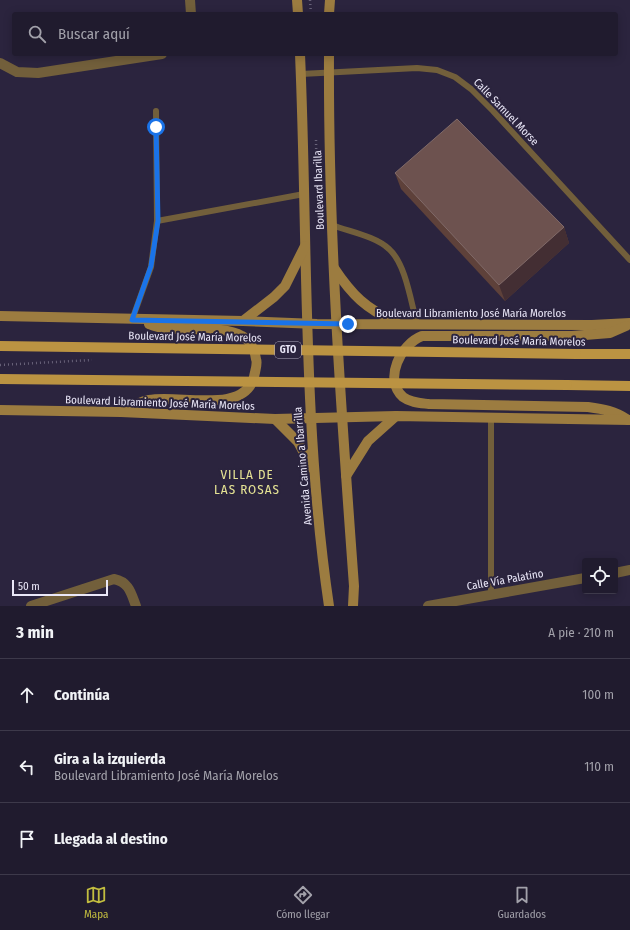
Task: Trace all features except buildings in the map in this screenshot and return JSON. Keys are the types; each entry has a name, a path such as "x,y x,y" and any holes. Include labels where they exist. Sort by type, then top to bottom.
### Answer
{"main road":[{"name":"Boulevard José María Morelos","path":"0,346 630,354"},
{"path":"0,379 630,386"}],"street":[{"path":"190,0 191,12"},
{"path":"297,0 298,12"},
{"path":"330,0 330,12"},
{"path":"0,63 17,72 38,73 149,56"},
{"name":"Boulevard Ibarilla","path":"300,56 304,194 307,242 306,324"},
{"name":"Boulevard Ibarilla","path":"329,56 335,324"},
{"path":"243,321 274,297 285,286 307,242"},
{"path":"333,267 356,298 380,315 399,324"},
{"name":"Boulevard Libramiento José María Morelos","path":"0,316 136,320 243,321 306,324 630,324"},
{"path":"121,412 150,400 220,400 233,398 246,391 253,380 256,368 257,359 251,345 243,336 231,332 167,328 136,320"},
{"name":"Avenida Camino a Ibarrilla","path":"306,324 315,473 329,606"},
{"path":"335,324 354,586 353,606"},
{"path":"629,420 618,413 588,406 413,403 403,397 396,388 395,378 397,363 405,347 413,339 422,336 572,336 610,332 630,324"},
{"name":"Boulevard Libramiento José María Morelos","path":"0,410 121,412 275,419 342,418"},
{"path":"342,418 396,416 629,420"},
{"path":"346,476 368,441 396,416"},
{"path":"275,419 298,442 315,473"},
{"path":"618,572 630,570"},
{"path":"31,606 114,579 122,580 127,585 136,606"},
{"name":"Calle Vía Palatino","path":"428,606 582,579"}],"lane":[{"name":"Calle Samuel Morse","path":"301,74 416,68 437,70 456,78 471,89 493,110 630,260"},
{"path":"136,320 151,266 158,221 156,111"},
{"path":"158,221 304,194"},
{"path":"332,225 376,241 390,249 399,262 417,324"},
{"path":"491,418 491,595"}],"path":[{"path":"310,0 311,12"},
{"path":"315,134 317,204"},
{"path":"0,364 96,360"}],"district":[{"name":"VILLA DE LAS ROSAS","path":"247,482"}],"route":[{"path":"156,127 158,221 151,266 132,320 348,324"}]}
